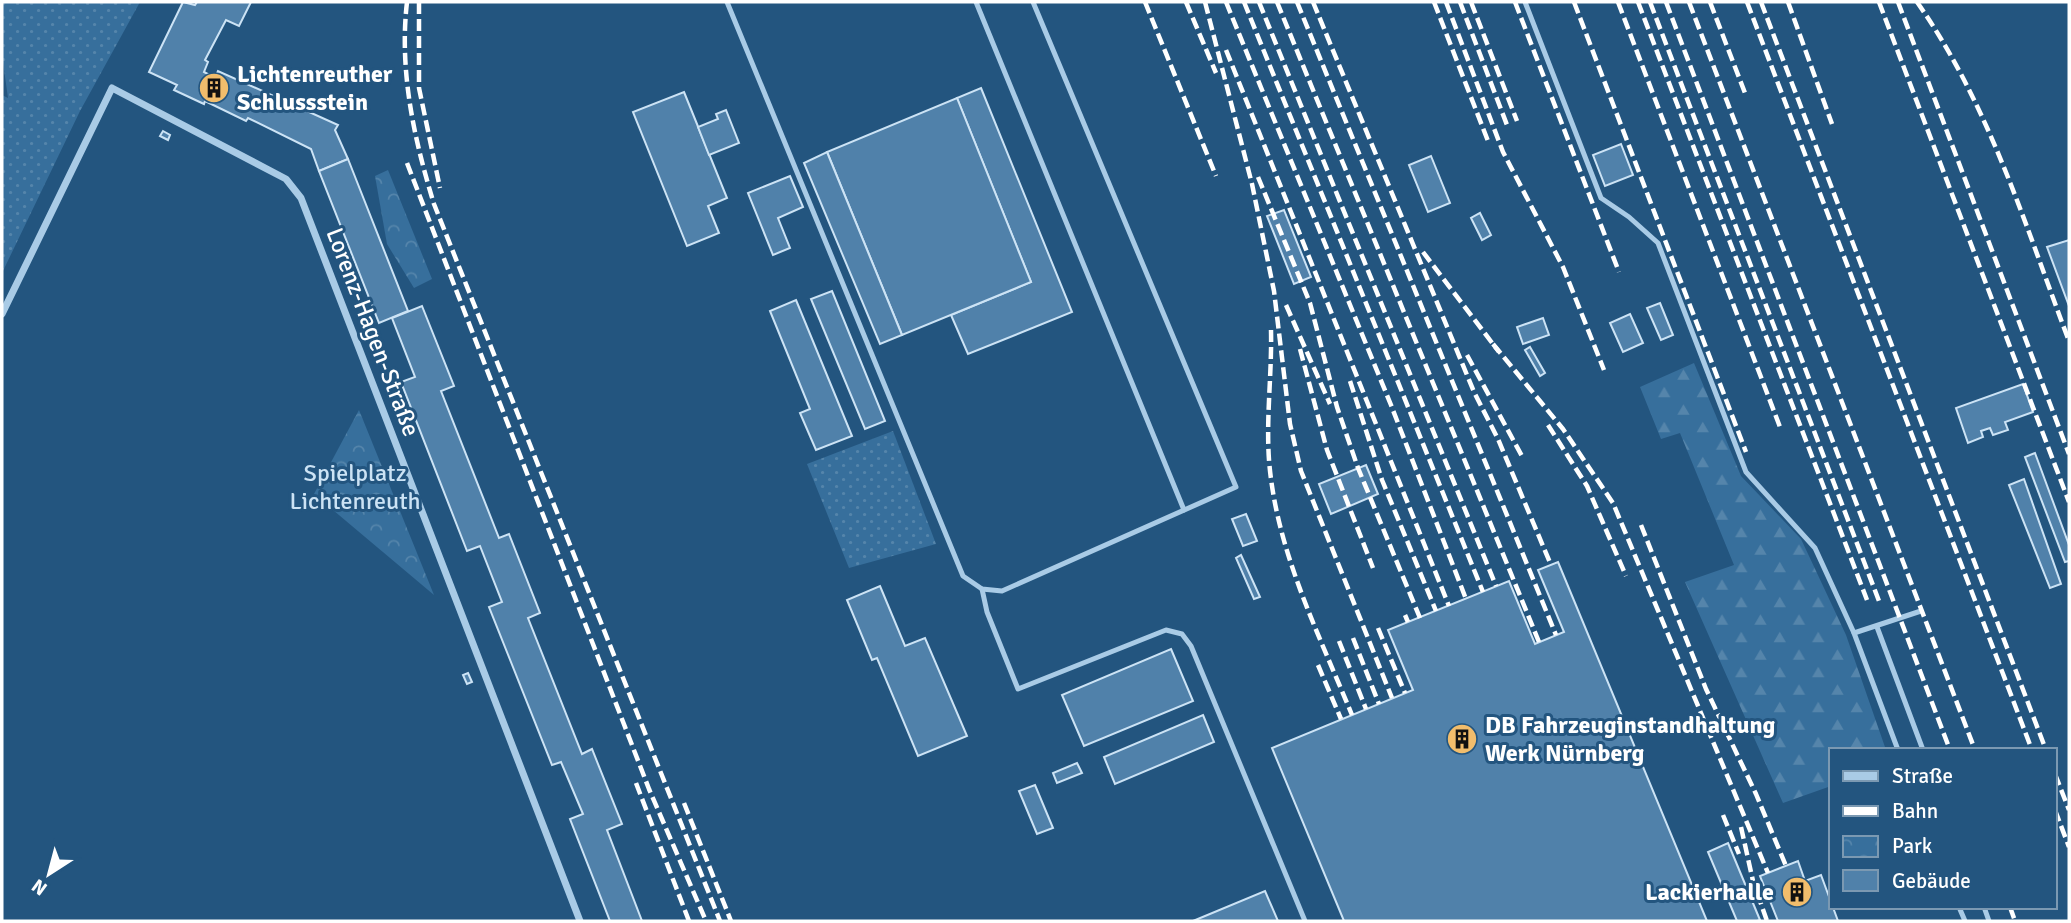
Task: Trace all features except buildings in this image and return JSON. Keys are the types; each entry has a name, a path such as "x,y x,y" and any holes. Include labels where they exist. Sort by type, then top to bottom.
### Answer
{"street":[{"name":"Lorenz-Hagen-Straße","path":"2,314 112,88 286,179 301,198 580,921"}],"lane":[{"path":"727,2 963,576 982,589 1002,590 1236,487 1033,2"},
{"path":"976,2 1184,510"},
{"path":"1525,2 1601,198 1629,217 1658,243 1746,472 1815,548 1854,633 1897,748"},
{"path":"982,589 987,612 1018,689 1166,630 1182,634 1191,646 1305,921"},
{"path":"1854,633 1921,611"},
{"path":"1877,627 1922,748"}],"green space":[{"path":"2,2 140,2 80,111 2,273 2,95 8,98 2,55"},
{"path":"388,170 432,279 414,288 387,244 375,176"},
{"path":"1694,363 1741,476 1801,539 1846,635 1885,748 1829,748 1829,787 1783,803 1685,582 1734,565 1680,433 1661,439 1640,387"},
{"name":"Spielplatz Lichtenreuth","path":"359,410 434,595 314,494"},
{"path":"893,431 936,544 849,568 807,464"}],"railway":[{"path":"407,2 405,54 410,104 420,155 434,204 720,921"},
{"path":"419,2 419,88 440,188"},
{"path":"1145,2 1216,176"},
{"path":"1186,2 1216,73"},
{"path":"1205,2 1252,184 1274,291 1290,424 1301,471 1392,698"},
{"path":"1226,2 1391,405 1466,599"},
{"path":"1244,2 1483,592"},
{"path":"1259,2 1496,586"},
{"path":"1277,2 1539,642"},
{"path":"1297,2 1556,635"},
{"path":"1313,2 1474,392 1498,439 1551,565"},
{"path":"1434,2 1488,141"},
{"path":"1446,2 1503,152 1563,267 1604,370"},
{"path":"1460,2 1507,125"},
{"path":"1471,2 1517,121"},
{"path":"1515,2 1619,272"},
{"path":"1574,2 1746,452"},
{"path":"1618,2 1780,427"},
{"path":"1638,2 1867,600"},
{"path":"1650,2 1879,601"},
{"path":"1666,2 1949,748"},
{"path":"1689,2 1974,748"},
{"path":"1710,2 1745,93"},
{"path":"1747,2 2031,748"},
{"path":"1761,2 2045,748"},
{"path":"1788,2 1832,124"},
{"path":"1879,2 2069,502"},
{"path":"1898,2 2069,454"},
{"path":"1917,2 1965,82 2004,166 2069,341"},
{"path":"1226,50 1449,606"},
{"path":"407,163 649,789 706,921"},
{"path":"1258,177 1310,303 1337,407 1358,468 1420,618"},
{"path":"1423,252 1499,352"},
{"path":"1286,305 1330,404"},
{"path":"1271,330 1268,444 1273,493 1280,526 1300,590 1352,715"},
{"path":"1493,344 1563,429 1613,503 1768,873"},
{"path":"1300,349 1327,450 1373,568"},
{"path":"1467,355 1523,458"},
{"path":"1350,381 1382,480 1436,611"},
{"path":"1548,425 1587,486 1626,576"},
{"path":"1641,525 1706,689 1756,794 1786,866"},
{"path":"1405,615 1408,622"},
{"path":"1378,628 1405,693"},
{"path":"1353,638 1379,704"},
{"path":"1339,641 1366,709"},
{"path":"1318,665 1341,719"},
{"path":"2057,779 2069,810"},
{"path":"636,783 689,921"},
{"path":"684,803 731,921"},
{"path":"1723,815 1739,854"},
{"path":"2057,815 2069,847"},
{"path":"1741,827 1753,881 1767,921"},
{"path":"2011,909 2015,921"}],"place":[{"name":"Lichtenreuther Schlussstein","path":"214,88"},
{"name":"DB Fahrzeuginstandhaltung Werk Nürnberg","path":"1462,739"},
{"name":"Lackierhalle","path":"1797,892"}]}
